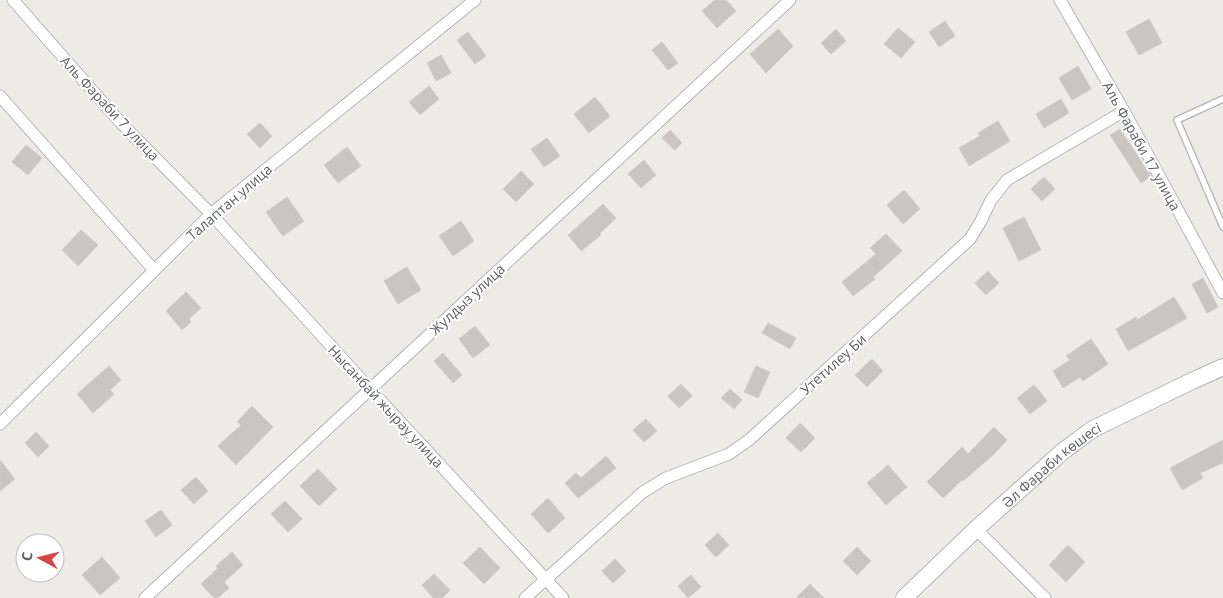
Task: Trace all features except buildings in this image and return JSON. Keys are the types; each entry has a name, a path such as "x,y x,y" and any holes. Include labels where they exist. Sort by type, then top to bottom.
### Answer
{"street":[{"name":"Аль Фараби 7 улица","path":"12,0 120,122 211,214"},
{"name":"Талаптан улица","path":"0,424 211,214 475,0"},
{"name":"Жулдыз улица","path":"145,598 790,0"},
{"name":"Аль Фараби 17 улица","path":"1060,0 1124,111 1223,293"},
{"path":"0,96 154,270"},
{"name":"Утетилеу Би","path":"525,598 643,492 666,478 729,454 749,440 970,239 981,222 991,200 1007,180 1124,111"},
{"name":"Нысанбай жырау улица","path":"211,214 564,598"},
{"name":"Әл Фараби көшесі","path":"904,598 976,529 1062,452 1093,429 1223,367"},
{"path":"976,529 1045,598"}],"lane":[{"path":"1223,99 1177,120 1223,227"}]}
